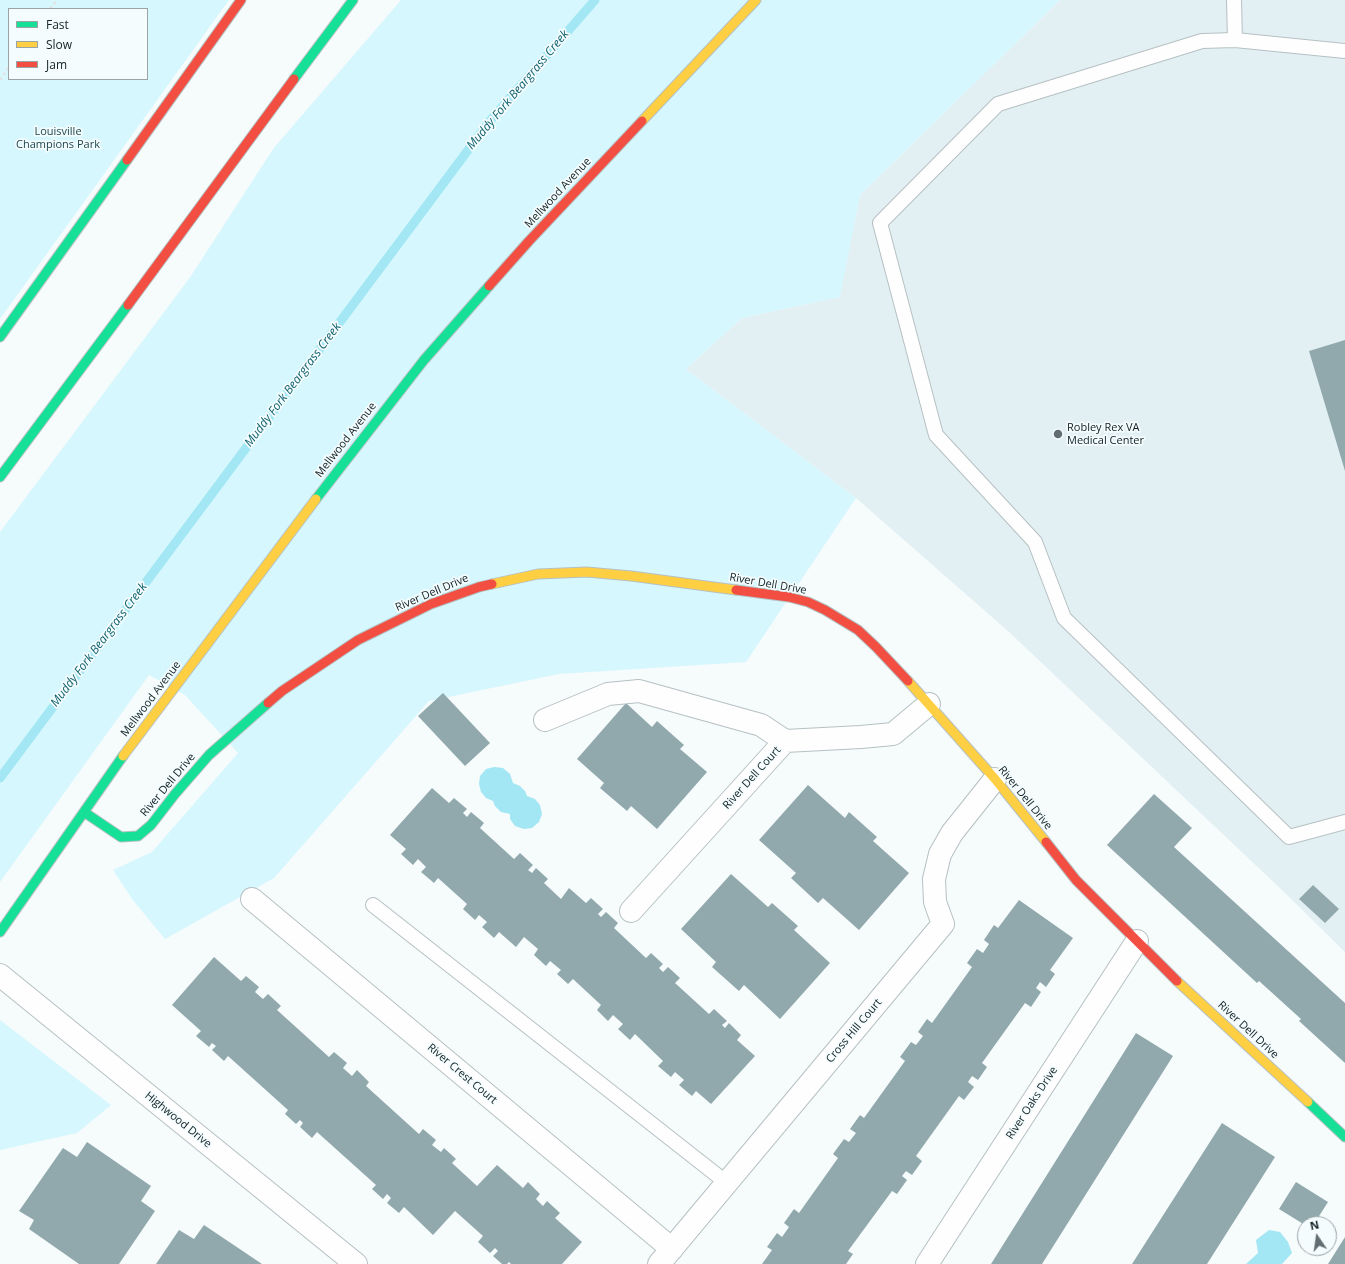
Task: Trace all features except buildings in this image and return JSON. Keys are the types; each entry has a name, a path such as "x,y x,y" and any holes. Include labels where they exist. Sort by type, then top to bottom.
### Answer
{"main road":[{"path":"0,337 241,0"},
{"path":"0,477 352,0"},
{"name":"Mellwood Avenue","path":"0,932 124,755 335,473 424,360 529,241 756,0"},
{"name":"River Dell Drive","path":"84,812 121,837 138,836 151,825 209,755 282,691 358,640 431,604 479,587 538,574 587,572 631,576 790,597 808,602 825,610 858,630 876,647 995,778 1076,880 1167,972 1345,1137"}],"street":[{"path":"545,720 608,694 638,691 761,725 785,741"},
{"name":"River Dell Court","path":"631,911 785,741 893,734 929,704"},
{"name":"Cross Hill Court","path":"665,1257 943,924 935,902 934,879 940,854 952,833 995,778"},
{"name":"River Crest Court","path":"252,899 665,1257"},
{"name":"River Oaks Drive","path":"927,1264 1137,942"},
{"name":"Highwood Drive","path":"0,975 356,1264"}],"lane":[{"path":"1234,0 1235,40"},
{"path":"1345,51 1235,40 1202,41 998,104 880,223 936,435 1035,542 1064,618 1289,837 1345,822"},
{"path":"373,904 727,1183"}],"path":[{"path":"51,8 57,0"},
{"path":"0,80 8,68"}],"shaded area":[{"name":"Robley Rex VA Medical Center","path":"1060,0 1345,0 1345,952 1283,891 1009,632 856,498 686,369 742,318 839,297 860,195"}],"green space":[{"name":"Louisville Champions Park","path":"0,0 229,0 0,319"},
{"path":"401,0 1060,0 860,195 840,297 742,318 686,369 856,498 746,662 559,674 429,701 274,878 165,939 132,899 113,870 152,852 238,753 185,695 149,675 0,882 0,532 191,276 273,149"},
{"path":"0,1020 111,1105 77,1133 0,1150"}],"water":[{"path":"494,767 503,768 510,774 513,783 520,786 525,791 527,796 535,799 540,805 542,814 539,822 532,828 524,829 515,826 510,819 510,814 501,812 495,806 493,801 486,798 481,792 479,784 480,776 486,769"},
{"path":"1269,1230 1280,1232 1288,1242 1292,1253 1282,1264 1246,1264 1258,1253 1256,1240"}],"waterway":[{"name":"Muddy Fork Beargrass Creek","path":"0,778 489,122 595,0"}],"traffic: fast":[{"path":"294,79 353,0"},
{"path":"0,337 127,160"},
{"path":"316,499 424,360 489,286"},
{"path":"0,477 128,305"},
{"path":"84,812 121,837 138,836 151,825 175,794 209,755 268,703"},
{"path":"0,932 123,756"},
{"path":"1308,1102 1345,1137"}],"traffic: slow":[{"path":"642,121 756,0"},
{"path":"123,756 316,499"},
{"path":"492,584 538,574 587,572 631,576 736,590"},
{"path":"908,681 995,779 1046,842"},
{"path":"1177,981 1308,1102"}],"traffic: jam":[{"path":"127,160 241,0"},
{"path":"128,305 294,79"},
{"path":"489,286 529,241 642,121"},
{"path":"268,703 282,691 358,640 431,604 492,584"},
{"path":"736,590 789,597 808,602 825,610 858,630 908,681"},
{"path":"1046,842 1076,880 1177,981"}],"place":[{"name":"Robley Rex VA Medical Center","path":"1058,434"}]}
